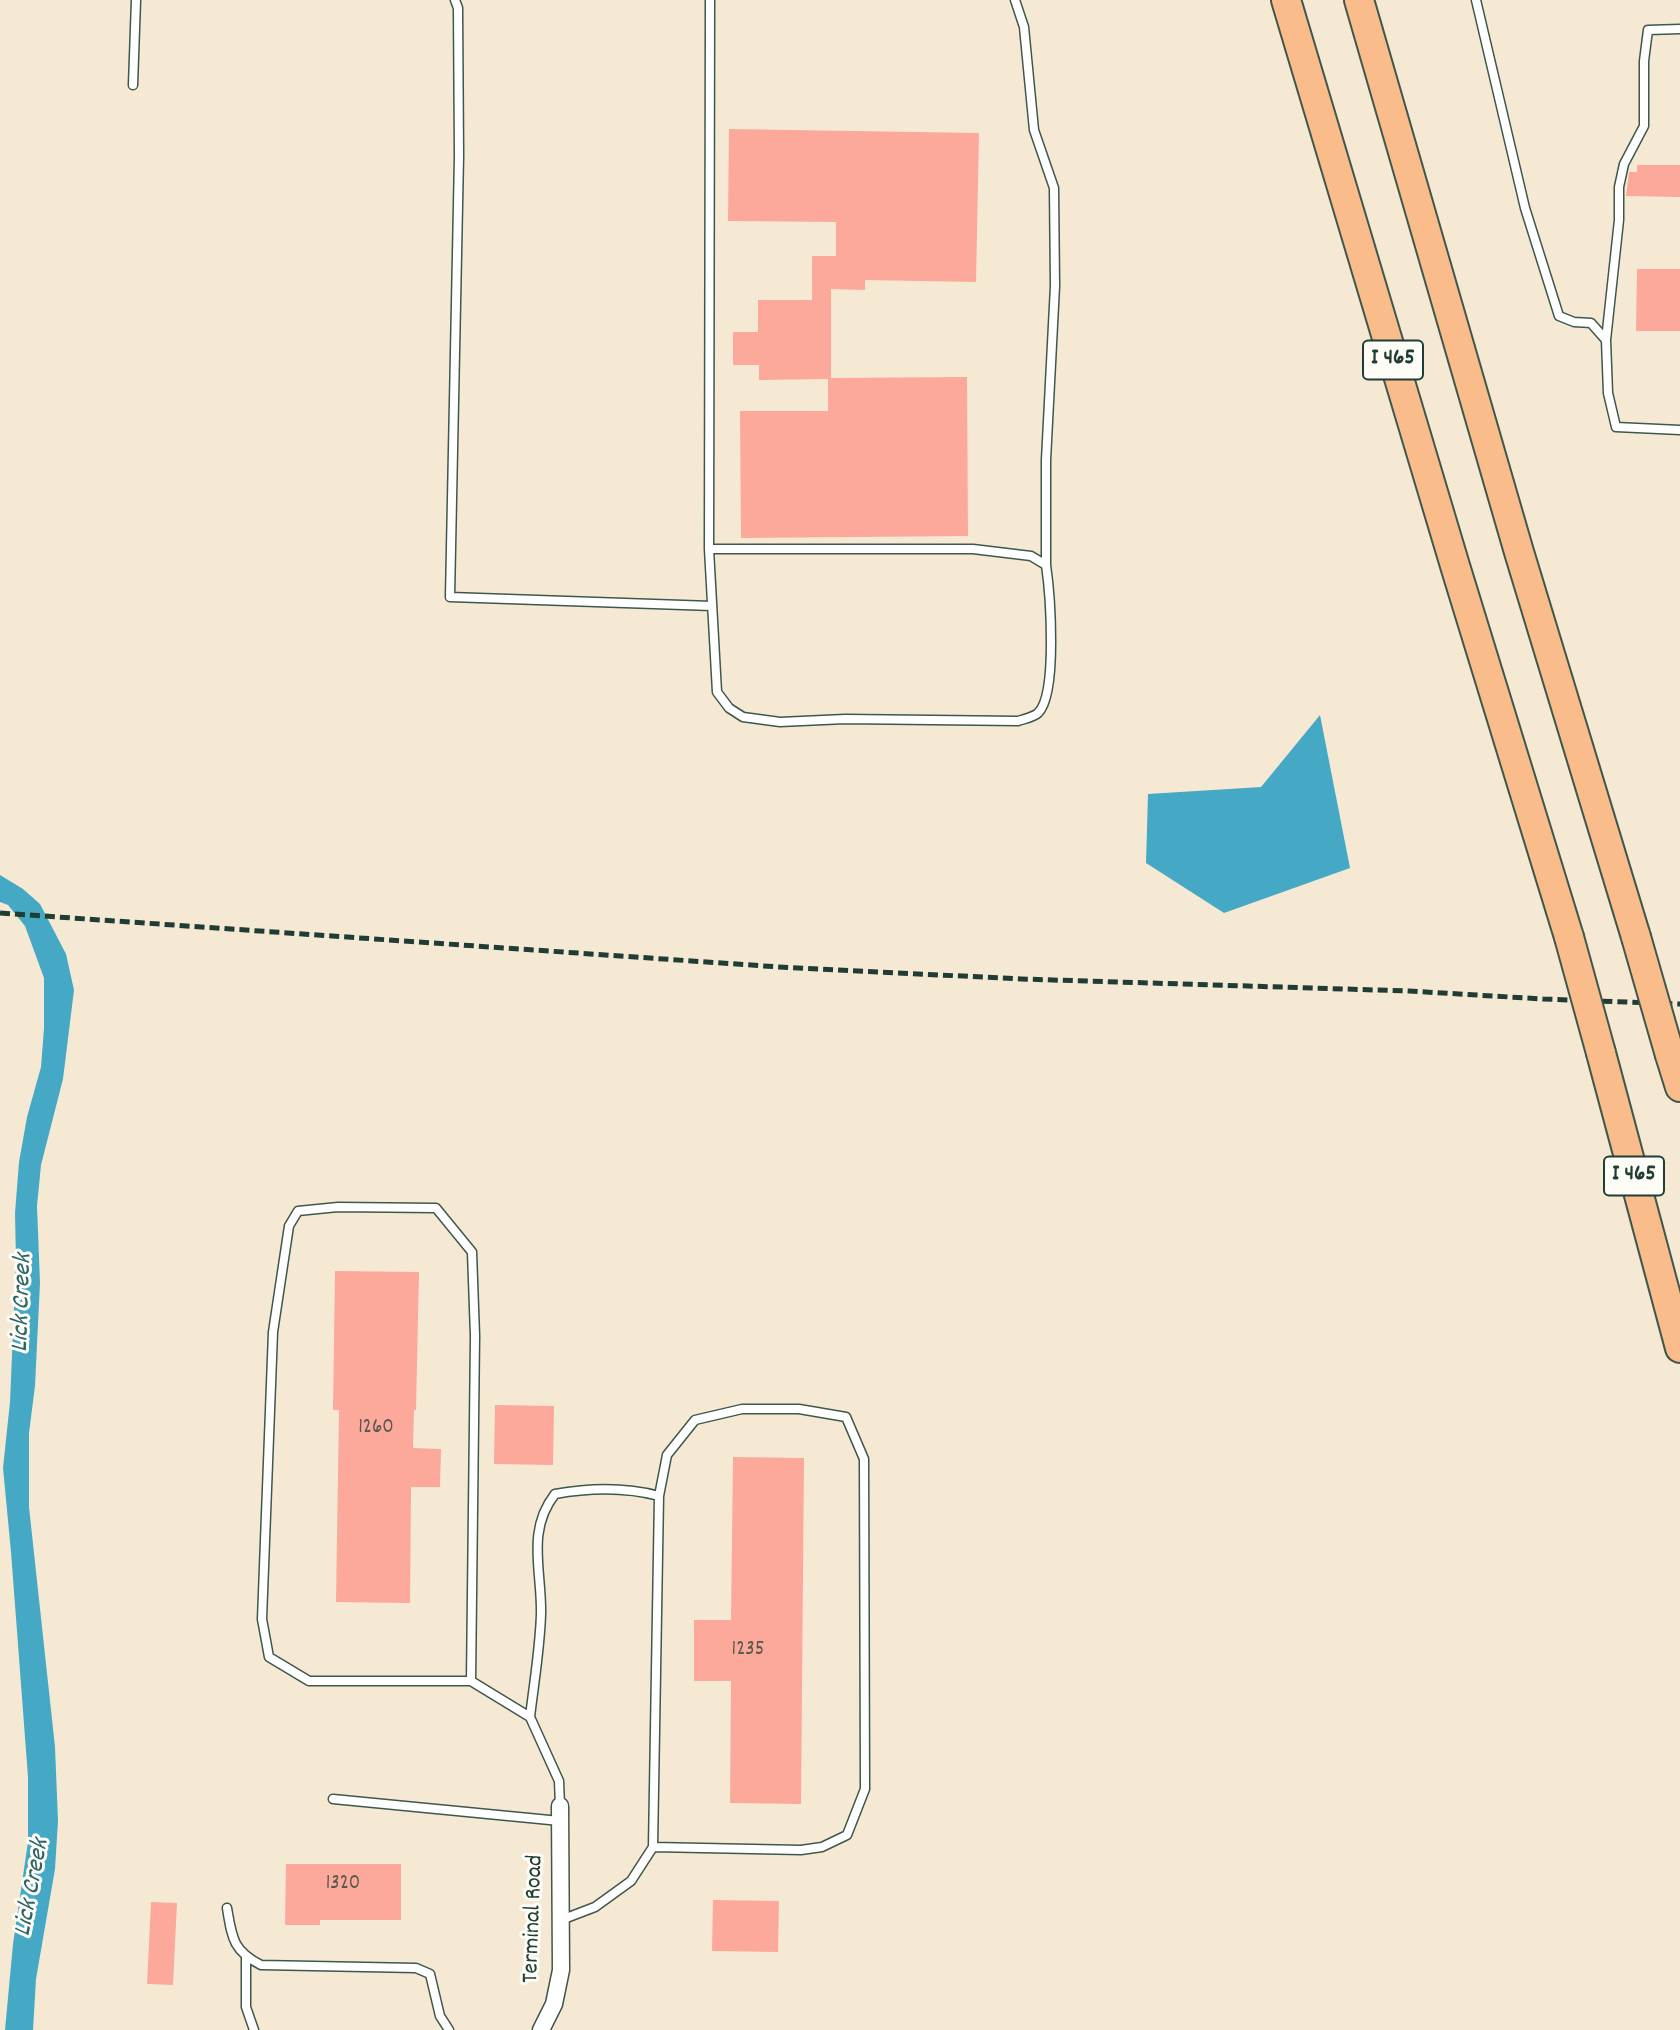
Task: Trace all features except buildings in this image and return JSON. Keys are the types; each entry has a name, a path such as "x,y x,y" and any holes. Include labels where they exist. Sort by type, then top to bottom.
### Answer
{"highway":[{"name":"I 465","path":"1286,0 1569,937 1680,1348"},
{"name":"I 465","path":"1362,10 1519,552 1680,1087"}],"street":[{"name":"Terminal Road","path":"541,2030 554,2004 561,1970 560,1813"}],"lane":[{"path":"133,85 136,0"},
{"path":"455,0 458,8 459,156 450,597 712,606"},
{"path":"710,0 709,549 717,692 729,708 743,717 780,722 845,719 1018,721 1037,714 1046,701 1051,652 1050,590 1046,565 1046,460 1055,286 1054,188 1034,130 1024,27 1015,0"},
{"path":"1476,0 1525,208 1559,316 1574,322 1591,323 1606,340"},
{"path":"1680,29 1648,30 1644,61 1644,126 1624,164 1619,187 1619,220 1606,340 1608,393 1616,427 1680,430"},
{"path":"709,549 974,549 1031,556 1046,565"},
{"path":"471,1681 475,1336 472,1252 436,1208 338,1207 298,1211 289,1226 273,1332 262,1619 269,1657 309,1681 471,1681 530,1717"},
{"path":"561,1920 595,1908 631,1881 653,1847 659,1496 667,1455 695,1420 742,1409 799,1409 846,1417 864,1459 865,1790 847,1835 822,1847 801,1850 653,1847"},
{"path":"333,1799 560,1813 559,1781 530,1717 541,1614 537,1538 544,1508 555,1494 582,1489 640,1491 659,1496"},
{"path":"227,1908 232,1940 246,1957 261,1965 416,1968 430,1974 440,2016 449,2030"},
{"path":"246,1957 246,2007 254,2030"}],"water":[{"path":"1320,715 1350,868 1224,913 1146,863 1148,794 1261,787"},
{"name":"Lick Creek","path":"0,875 23,889 40,904 66,954 74,990 63,1079 41,1165 37,1206 40,1283 35,1386 29,1433 29,1507 55,1747 58,1821 55,1869 36,1979 33,2030 5,2030 13,1944 28,1842 28,1777 3,1468 10,1402 19,1162 27,1117 41,1067 44,978 25,926 8,905 0,902"}],"railway":[{"path":"0,913 779,967 1680,1004"}]}
